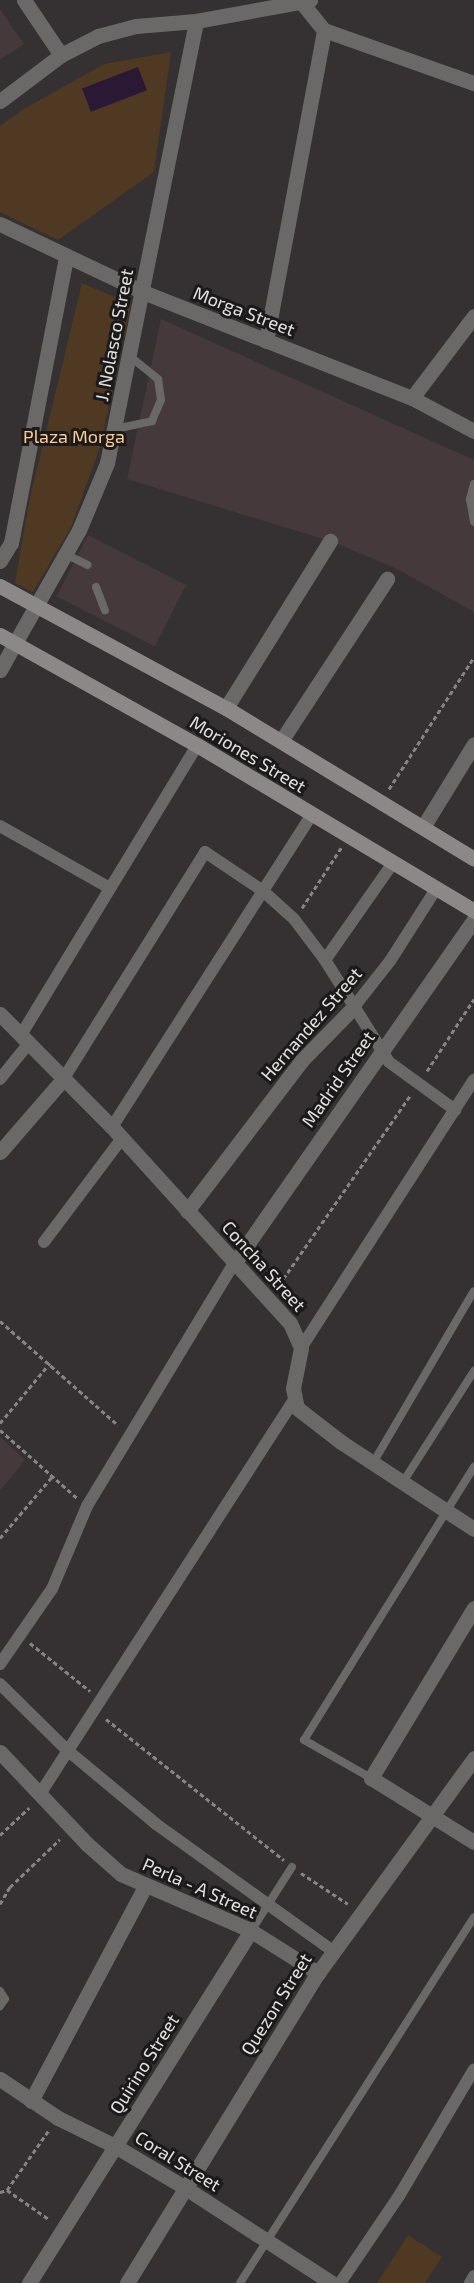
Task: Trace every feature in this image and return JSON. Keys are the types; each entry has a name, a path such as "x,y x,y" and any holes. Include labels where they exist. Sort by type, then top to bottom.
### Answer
{"main road":[{"name":"Moriones Street","path":"0,586 226,708 474,859"},
{"name":"Moriones Street","path":"0,635 196,746 474,911"}],"street":[{"path":"24,0 62,55"},
{"path":"0,101 62,55 98,36 136,26 196,21 306,2 324,30 474,82"},
{"name":"J. Nolasco Street","path":"0,670 96,497 115,429 196,21"},
{"path":"266,341 324,30"},
{"name":"Morga Street","path":"0,224 143,292 412,398 474,431"},
{"path":"0,561 11,543 66,257"},
{"path":"412,398 474,316"},
{"path":"226,708 330,541"},
{"path":"281,741 387,579"},
{"path":"423,828 474,744"},
{"path":"0,1079 25,1039 108,887 196,746"},
{"path":"44,1242 116,1133 312,814"},
{"path":"0,826 108,887"},
{"path":"0,1152 64,1078 205,852 263,891 294,919 325,960 389,1062 455,1110"},
{"path":"325,960 393,863"},
{"name":"Hernandez Street","path":"188,1211 302,1060 353,1008 390,961 436,889"},
{"name":"Madrid Street","path":"236,1262 474,919"},
{"name":"Concha Street","path":"0,1014 64,1078 279,1308 301,1348"},
{"path":"40,1794 294,1400 294,1374 301,1348 474,1080"},
{"path":"0,1664 52,1589 87,1506 128,1435 236,1262"},
{"path":"294,1400 304,1414 373,1463 474,1529"},
{"path":"474,1608 371,1778 474,1842"},
{"path":"0,1684 67,1750 156,1824 333,1951"},
{"name":"Perla - A Street","path":"0,1752 72,1828 121,1874 145,1887 251,1931 318,1973"},
{"name":"Quezon Street","path":"127,2283 184,2187 318,1973 361,1912 433,1818 474,1758"},
{"path":"31,2101 145,1887"},
{"name":"Quirino Street","path":"29,2283 251,1931"},
{"path":"340,2283 399,2196 474,2069"},
{"name":"Coral Street","path":"0,2079 58,2118 115,2146 184,2187 332,2283"},
{"path":"470,2283 474,2276"}],"lane":[{"path":"115,429 152,421 161,400 158,379 130,356"},
{"path":"474,484 470,499 474,522"},
{"path":"65,554 88,565"},
{"path":"96,586 105,610"},
{"path":"373,1463 474,1291"},
{"path":"403,1482 474,1371"},
{"path":"371,1778 304,1740 474,1467"},
{"name":"Quirino Street","path":"251,1931 292,1867"},
{"path":"240,2283 474,1917"},
{"path":"0,1991 5,1998 0,2006"}],"path":[{"path":"381,802 474,657"},
{"path":"294,919 338,852"},
{"path":"278,1286 419,1084 474,999"},
{"path":"0,1321 50,1363 128,1435"},
{"path":"0,1423 50,1363"},
{"path":"0,1430 87,1506"},
{"path":"0,1538 52,1477"},
{"path":"21,1636 98,1705 292,1867 361,1912"},
{"path":"0,1835 40,1794"},
{"path":"0,1904 30,1866 72,1828"},
{"path":"0,2192 7,2190 58,2118"},
{"path":"7,2190 64,2229"}],"shaded area":[{"path":"0,9 24,44 0,60"},
{"path":"138,67 147,90 91,112 82,89"},
{"path":"161,319 474,460 474,612 395,568 333,542 127,479"},
{"path":"88,535 186,585 155,646 57,596"},
{"path":"0,1437 25,1460 0,1491"}],"green space":[{"path":"171,52 154,172 58,240 0,212 0,126 22,110 104,64"},
{"name":"Plaza Morga","path":"82,283 131,304 100,447 71,527 33,592 15,583 29,502"},
{"path":"408,2235 442,2257 425,2283 377,2283"}]}
